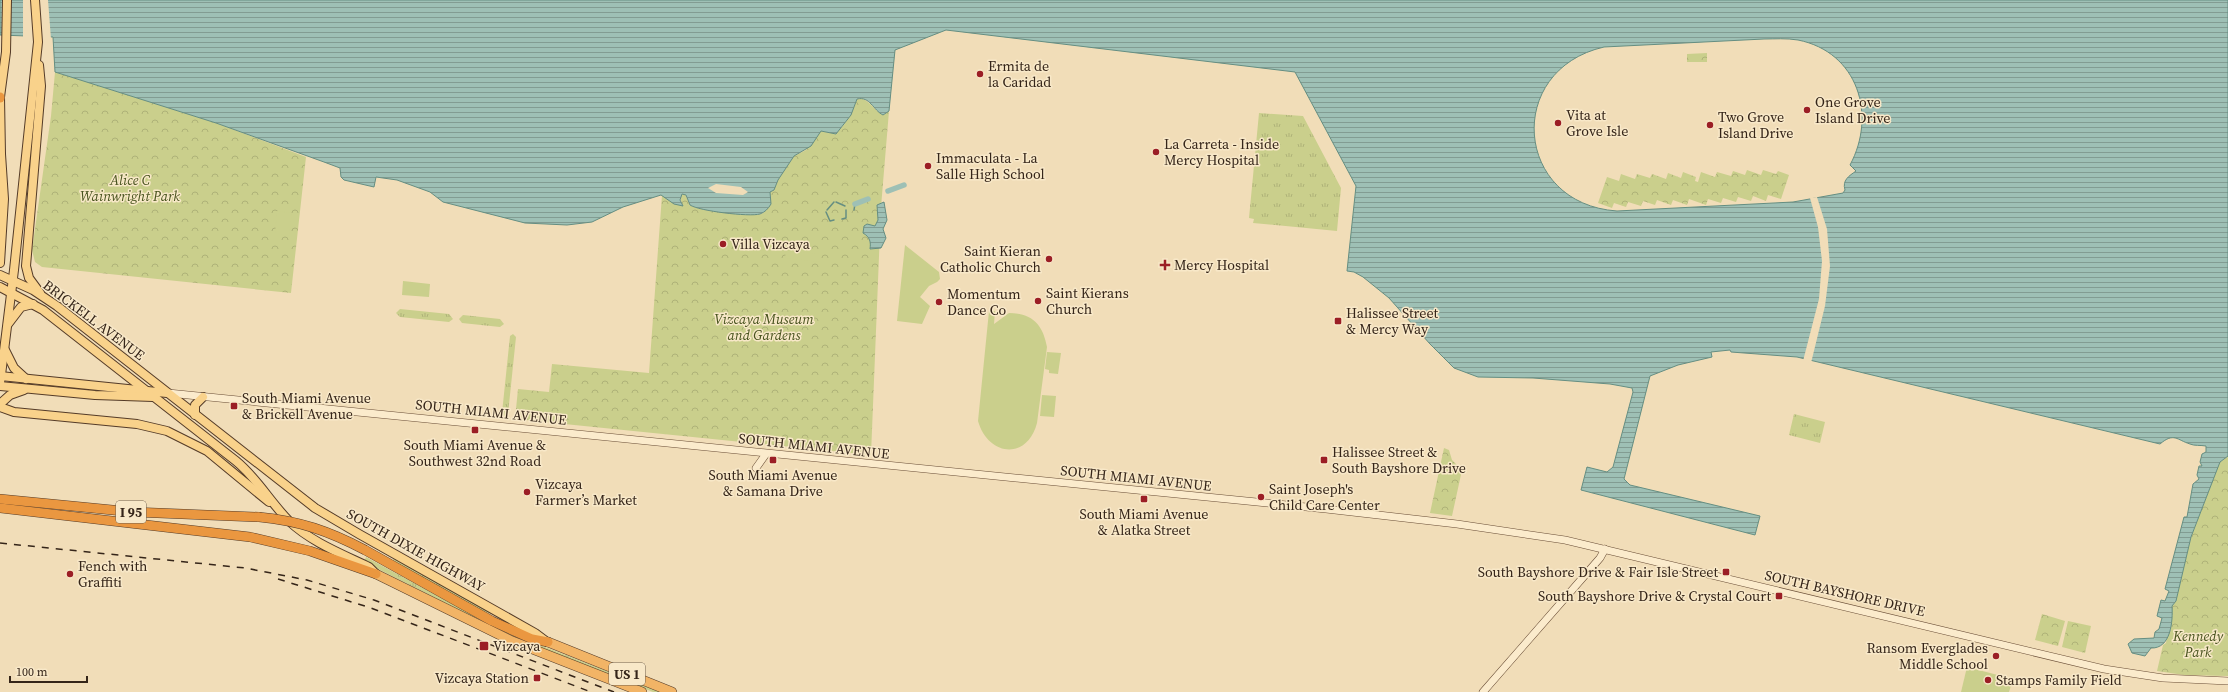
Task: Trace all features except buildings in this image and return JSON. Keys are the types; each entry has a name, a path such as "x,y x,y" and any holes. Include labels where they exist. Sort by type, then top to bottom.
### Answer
{"highway":[{"name":"I 95","path":"2,499 140,512 259,517 286,520 314,527 365,550 492,621 532,639 548,642"},
{"name":"I 95","path":"2,509 250,537 310,551 376,574"},
{"name":"US 1","path":"376,574 512,641 642,692"},
{"name":"SOUTH DIXIE HIGHWAY","path":"548,642 672,692"}],"main road":[{"path":"0,263 4,199 1,154 0,98 6,41 7,0"},
{"path":"35,0 40,86 26,266 30,278 42,297"},
{"path":"0,381 13,281 38,42"},
{"name":"BRICKELL AVENUE","path":"0,275 42,297 168,393"},
{"name":"BRICKELL AVENUE","path":"0,287 33,304 152,397"},
{"path":"8,324 21,307 33,304"},
{"path":"5,349 14,368 28,380"},
{"path":"118,387 125,384 126,376"},
{"name":"SOUTH MIAMI AVENUE","path":"0,381 28,380 118,387 203,397 1457,524"},
{"name":"SOUTH MIAMI AVENUE","path":"0,381 27,389 95,395 152,397 168,393"},
{"path":"27,389 10,395 0,406 14,412 137,424 172,433 207,451 311,538 369,567 376,574"},
{"name":"SOUTH DIXIE HIGHWAY","path":"168,393 324,513 535,633 548,642"},
{"path":"152,397 240,464 282,513"},
{"path":"196,415 195,406 203,397"},
{"path":"756,468 766,454"},
{"name":"SOUTH BAYSHORE DRIVE","path":"1457,524 1530,534 1605,549 2104,669 2163,678 2228,680"},
{"path":"1483,692 1600,558 1605,549"}],"green space":[{"path":"1707,53 1707,62 1687,62 1687,54"},
{"name":"Alice C Wainwright Park","path":"55,72 216,123 306,157 291,293 42,267 35,262 32,250 51,116"},
{"name":"Vizcaya Museum and Gardens","path":"861,98 883,115 889,111 881,207 871,455 515,419 518,389 549,392 552,364 649,373 662,195 682,205 680,195 685,194 690,205 695,207 737,214 761,214 770,205 769,192 774,190 778,180 794,156 806,150 821,131 830,133 842,127 851,115 857,99"},
{"path":"1259,113 1303,116 1341,188 1337,231 1253,223 1254,219 1249,218"},
{"path":"1747,170 1761,175 1763,170 1776,174 1778,171 1789,175 1781,199 1768,195 1766,201 1753,196 1751,201 1738,197 1736,202 1723,198 1721,203 1708,199 1706,205 1689,199 1687,205 1673,200 1671,205 1657,200 1655,205 1643,201 1641,206 1628,202 1626,207 1614,203 1612,208 1598,203 1607,177 1619,181 1621,174 1635,179 1637,174 1650,178 1652,174 1666,179 1668,173 1681,178 1683,172 1696,177 1695,181 1698,182 1701,172 1715,177 1717,172 1731,176 1733,171 1745,175"},
{"path":"277,211 292,213 289,236 275,234"},
{"path":"905,245 939,272 940,279 929,286 920,297 930,306 922,324 897,321"},
{"path":"786,251 819,254 822,260 819,262 785,258"},
{"path":"403,281 430,284 429,297 402,295"},
{"path":"400,309 449,314 453,319 449,322 400,317 396,313"},
{"path":"989,311 995,311 994,324 1009,313 1024,315 1031,318 1043,332 1047,347 1037,423 1032,435 1025,444 1017,448 1008,449 998,447 983,433 978,421"},
{"path":"463,315 500,319 504,324 500,327 462,323 459,319"},
{"path":"513,334 516,337 508,414 504,416 502,413 510,336"},
{"path":"1047,352 1061,353 1058,374 1049,373 1049,370 1045,369"},
{"path":"1042,395 1056,396 1054,417 1040,416"},
{"path":"1794,414 1825,422 1820,443 1789,435"},
{"path":"1444,448 1449,450 1452,460 1462,470 1452,516 1430,513"},
{"name":"Kennedy Park","path":"2228,456 2228,676 2184,675 2157,671 2163,645 2166,643 2172,606 2176,601 2191,537 2220,462"},
{"path":"366,557 476,617 522,638 660,692 653,692 513,637 364,562"},
{"path":"394,558 496,615 488,613 462,600 393,560"},
{"path":"2042,614 2065,621 2058,646 2035,640"},
{"path":"2068,621 2091,626 2085,653 2062,647"},
{"name":"Stamps Family Field","path":"1967,667 2013,679 2009,692 1961,692"}],"water":[{"path":"0,0 2228,0 2228,456 2220,462 2191,537 2176,601 2172,606 2171,626 2167,639 2158,647 2151,648 2145,656 2132,653 2128,644 2134,639 2154,638 2155,632 2159,629 2162,618 2157,616 2161,600 2165,601 2169,591 2165,589 2184,517 2187,517 2193,484 2199,479 2197,475 2199,466 2202,466 2200,462 2202,454 2206,452 2206,446 2192,445 2175,438 2169,438 2160,444 1797,357 1731,352 1730,350 1711,352 1712,357 1678,365 1650,376 1624,479 1630,485 1760,516 1755,535 1581,490 1587,467 1607,472 1613,467 1633,392 1632,388 1610,384 1533,378 1478,377 1454,368 1430,344 1389,298 1363,277 1354,272 1347,271 1356,186 1295,72 946,30 895,50 889,111 883,115 868,101 857,99 851,115 836,134 821,131 811,146 794,156 778,180 774,190 770,192 771,204 762,213 754,215 735,214 703,209 690,205 686,195 682,194 680,200 683,206 674,204 661,195 623,207 592,222 567,225 525,223 443,202 430,192 397,180 376,177 374,187 344,180 341,177 340,168 324,162 216,123 55,72 53,37 0,35","holes":["1768,39 1798,40 1819,47 1835,58 1848,72 1857,88 1861,107 1862,126 1858,146 1850,165 1856,171 1845,181 1845,190 1843,193 1793,202 1617,211 1583,203 1557,186 1541,162 1534,135 1537,107 1549,81 1572,60 1604,47"]},
{"path":"884,202 887,220 883,229 886,238 881,248 870,249 870,240 863,233 864,226 867,224 875,226 878,220 877,205"}],"pier":[{"path":"23,0 48,0 51,39 23,38"},
{"path":"716,184 741,187 748,192 743,195 716,193 708,188"},
{"path":"1817,197 1827,229 1830,266 1825,306 1811,363 1803,361 1819,299 1822,261 1818,227 1810,198"}],"waterway":[{"path":"888,191 904,185"},
{"path":"855,204 868,199"},
{"path":"827,210 834,202"},
{"path":"836,202 845,206"},
{"path":"854,210 855,204"},
{"path":"842,219 846,218 846,210"},
{"path":"826,212 830,221 834,220"}],"railway":[{"path":"0,543 245,568 307,580 374,600 614,692"},
{"path":"278,579 371,608 591,692"}],"place":[{"name":"Ermita de la Caridad","path":"980,74"},
{"name":"One Grove Island Drive","path":"1807,110"},
{"name":"Vita at Grove Isle","path":"1558,123"},
{"name":"Two Grove Island Drive","path":"1710,125"},
{"name":"La Carreta - Inside Mercy Hospital","path":"1156,152"},
{"name":"Immaculata - La Salle High School","path":"928,166"},
{"name":"Villa Vizcaya","path":"723,244"},
{"name":"Saint Kieran Catholic Church","path":"1049,259"},
{"name":"Mercy Hospital","path":"1165,265"},
{"name":"Saint Kierans Church","path":"1038,301"},
{"name":"Momentum Dance Co","path":"939,302"},
{"name":"Halissee Street & Mercy Way","path":"1338,321"},
{"name":"South Miami Avenue & Brickell Avenue","path":"234,406"},
{"name":"South Miami Avenue & Southwest 32nd Road","path":"475,430"},
{"name":"South Miami Avenue & Samana Drive","path":"773,460"},
{"name":"Halissee Street & South Bayshore Drive","path":"1324,460"},
{"name":"Vizcaya Farmer’s Market","path":"527,492"},
{"name":"Saint Joseph's Child Care Center","path":"1261,497"},
{"name":"South Miami Avenue & Alatka Street","path":"1144,499"},
{"name":"South Bayshore Drive & Fair Isle Street","path":"1726,572"},
{"name":"Fench with Graffiti","path":"70,574"},
{"name":"South Bayshore Drive & Crystal Court","path":"1779,596"},
{"name":"Vizcaya","path":"484,646"},
{"name":"Ransom Everglades Middle School","path":"1996,656"},
{"name":"Vizcaya Station","path":"537,678"},
{"name":"Stamps Family Field","path":"1988,680"}]}
